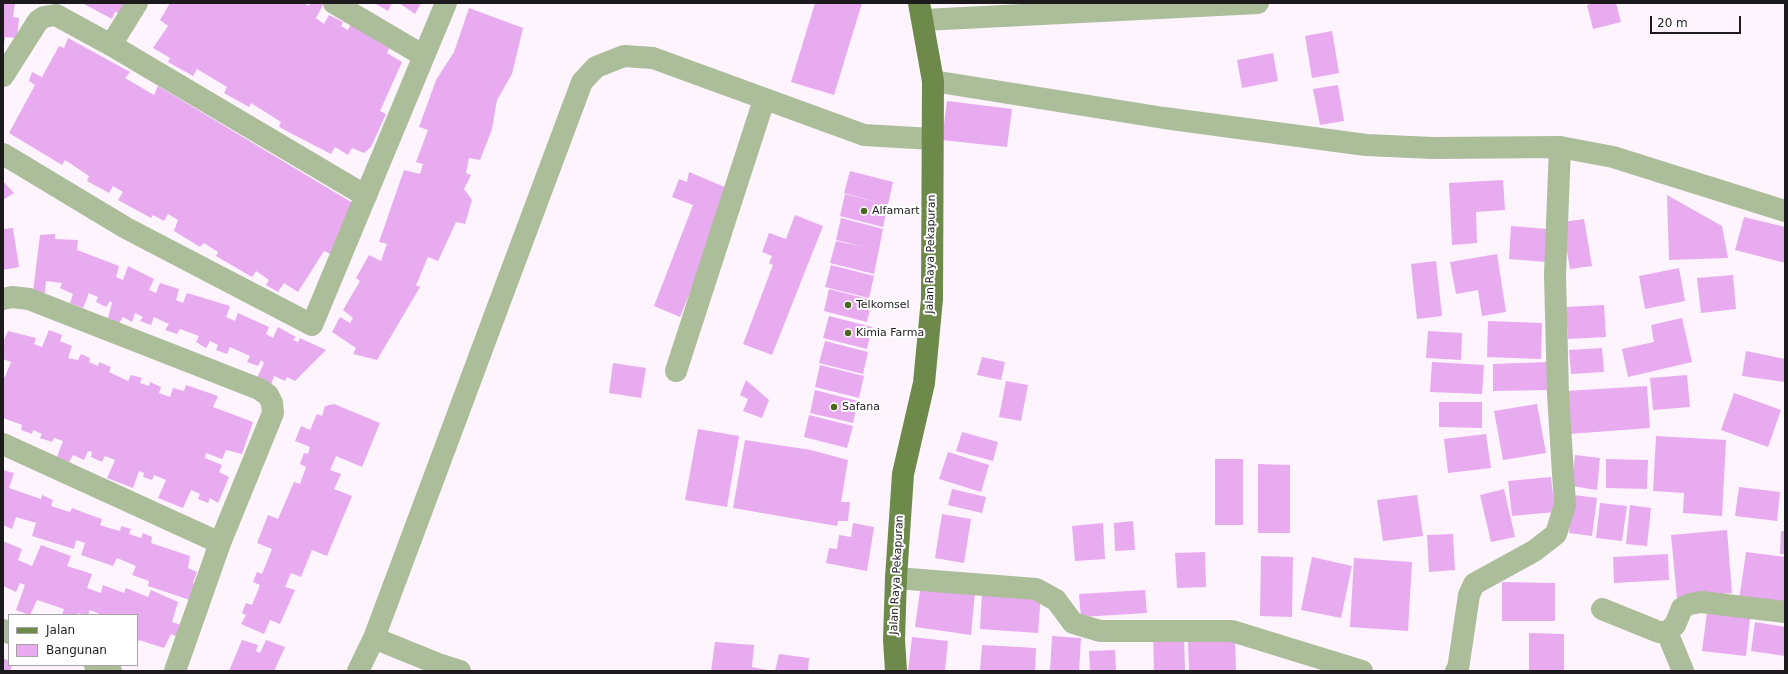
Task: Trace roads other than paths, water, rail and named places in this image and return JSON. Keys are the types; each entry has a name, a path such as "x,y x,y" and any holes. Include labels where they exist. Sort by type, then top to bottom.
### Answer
{"main road":[{"name":"Jalan Raya Pekapuran","path":"896,671 894,640 896,578 903,474 924,383 932,299 932,81 921,12"}],"street":[{"path":"111,45 137,3"},
{"path":"334,3 424,56"},
{"path":"3,154 126,228 312,325 446,3"},
{"path":"921,12 1258,3"},
{"path":"3,76 38,21 50,15 56,15 111,45 366,196"},
{"path":"358,671 374,638 582,82 596,67 624,56 653,58 764,100 864,135 932,139"},
{"path":"932,81 1164,118 1366,145 1434,148 1560,148 1613,157 1785,211"},
{"path":"676,372 764,100"},
{"path":"1456,671 1458,669 1469,595 1474,584 1534,551 1556,534 1565,505 1558,394 1556,283 1560,148"},
{"path":"3,299 12,297 29,299 259,389 268,395 272,404 273,413 220,542 175,671"},
{"path":"3,444 220,542"},
{"path":"896,578 1036,589 1056,600 1073,623 1100,631 1232,631 1362,671"},
{"path":"1602,609 1653,630 1667,632 1675,625 1682,608 1690,604 1701,602 1785,612"},
{"path":"1667,632 1682,671"},
{"path":"374,638 438,664 460,671"},
{"path":"98,666 111,671"}],"place":[{"name":"Alfamart","path":"864,211"},
{"name":"Telkomsel","path":"848,305"},
{"name":"Kimia Farma","path":"848,333"},
{"name":"Safana","path":"834,407"}]}
